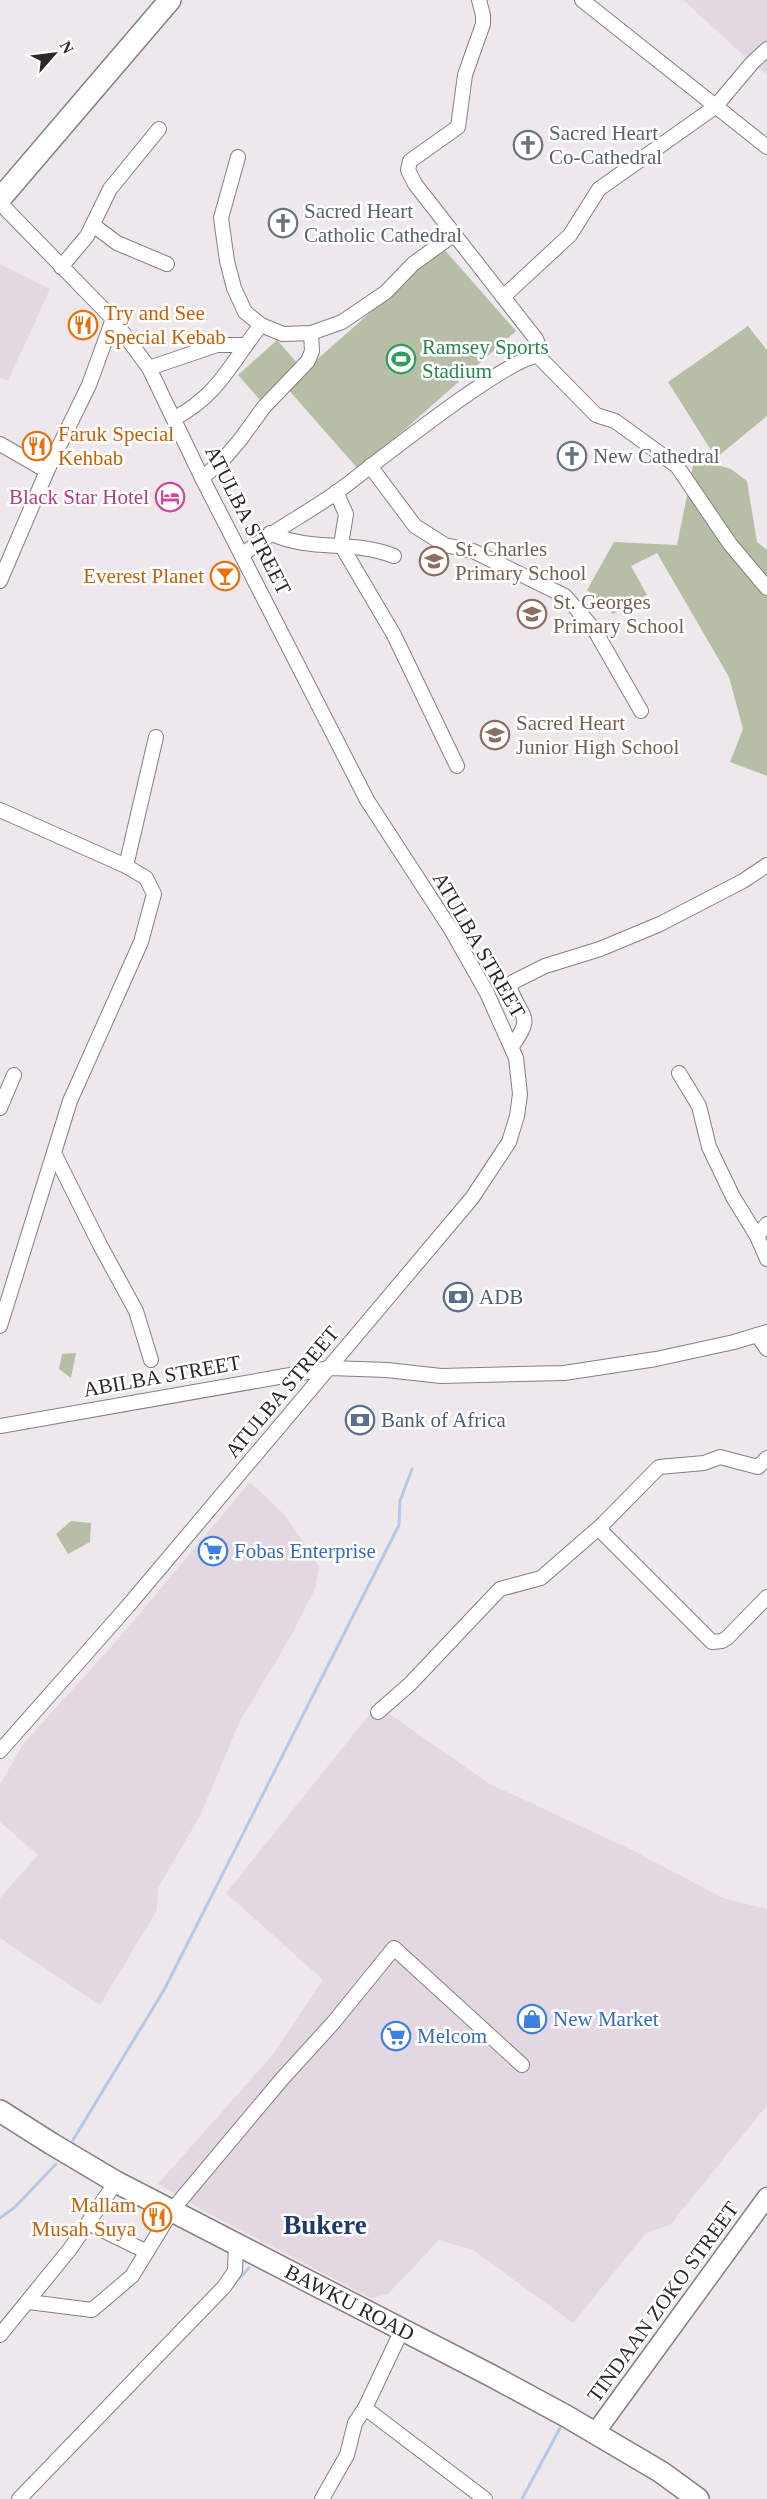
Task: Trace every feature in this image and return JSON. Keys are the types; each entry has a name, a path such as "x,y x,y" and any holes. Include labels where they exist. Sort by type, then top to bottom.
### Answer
{"highway":[{"path":"0,180 153,0"},
{"path":"0,199 170,0"},
{"name":"BAWKU ROAD","path":"0,2111 116,2182 173,2209 492,2376 595,2433 661,2472 698,2499"}],"main road":[{"name":"TINDAAN ZOKO STREET","path":"595,2433 767,2197"}],"street":[{"path":"479,0 483,24 465,75 458,127 410,161 408,170 415,184 453,235 536,339 538,356 596,415 615,421 677,466 730,544 767,588"},
{"path":"582,0 767,147"},
{"path":"503,297 570,235 599,189 715,107 762,53 767,35"},
{"path":"62,267 93,225 110,189 159,129"},
{"path":"238,157 222,218 234,288 246,312 261,325 283,334 311,333 342,322 386,292 413,264 453,235"},
{"name":"ATULBA STREET","path":"0,203 113,319 149,369 175,418 202,478 367,800 452,931 487,993 512,1046 520,1084 517,1116 509,1142 472,1198 128,1606 0,1751"},
{"path":"93,225 117,243 167,264"},
{"path":"0,581 47,471 89,386 113,319"},
{"path":"175,418 193,409 213,390 234,365 245,345 261,325"},
{"path":"202,478 228,454 264,407 308,361 312,351 311,333"},
{"path":"149,369 217,345 245,345"},
{"path":"242,555 270,533 336,492 496,376 531,356 538,356"},
{"path":"0,444 47,471"},
{"path":"370,466 415,525 446,545 474,550 565,596 594,629 641,711"},
{"path":"336,492 346,514 341,545 394,635 457,766"},
{"path":"270,533 288,542 308,545 341,545 377,550 394,556"},
{"path":"126,866 156,737"},
{"path":"0,810 126,866 146,878 154,894 141,942 70,1101 0,1326"},
{"path":"512,1046 525,1028 525,1021 510,988 513,982 545,966 600,949 660,924 743,881 767,865"},
{"path":"679,1073 699,1106 709,1147 767,1259"},
{"path":"0,1108 14,1076"},
{"path":"54,1153 136,1311 151,1360"},
{"path":"757,1236 767,1224"},
{"path":"762,1333 767,1349"},
{"name":"ABILBA STREET","path":"0,1426 330,1368 387,1370 441,1376 564,1372 656,1359 762,1333"},
{"path":"378,1712 410,1683 500,1589 541,1578 602,1526 607,1518 662,1465 704,1463 720,1457 759,1467 767,1458"},
{"path":"602,1526 602,1532 712,1642 727,1638 767,1598"},
{"path":"29,2302 92,2310 132,2276 173,2209 282,2079 333,2023 394,1948 522,2065"},
{"path":"1,2329 29,2302 116,2182"},
{"path":"88,2223 147,2252"},
{"path":"19,2499 224,2287 236,2271 236,2244"},
{"path":"322,2499 347,2455 355,2423 365,2408 402,2330"},
{"path":"365,2408 485,2499"}],"shaded area":[{"path":"683,0 767,0 767,75 752,63"},
{"path":"0,264 50,289 8,381 0,378"},
{"path":"250,1482 286,1516 319,1566 315,1589 291,1636 240,1721 200,1816 158,1888 157,1910 100,2005 0,1938 0,1898 38,1855 0,1822 0,1784 24,1743 119,1638"},
{"name":"New Market","path":"377,1705 488,1783 632,1850 723,1898 767,1909 767,2105 670,2225 646,2233 573,2323 473,2250 439,2240 388,2294 371,2298 204,2211 158,2184 270,2058 323,1980 226,1893"}],"green space":[{"name":"Ramsey Sports Stadium","path":"443,248 516,331 359,470 286,387"},
{"path":"748,326 767,350 767,416 716,458 668,382"},
{"path":"277,340 299,365 260,400 238,375"},
{"path":"711,463 731,469 747,481 757,542 767,550 767,776 730,762 743,729 729,677 657,553 631,566 647,595 613,614 587,590 614,542 677,545 693,465"},
{"path":"76,1353 71,1378 59,1369 62,1354"},
{"path":"71,1521 91,1523 90,1542 68,1554 56,1534"}],"waterway":[{"path":"73,2140 164,1990 399,1525 400,1501 412,1469"},
{"path":"0,2218 15,2207 56,2164"},
{"path":"233,2285 249,2268"},
{"path":"522,2499 560,2428"}],"place":[{"name":"Sacred Heart Co-Cathedral","path":"528,145"},
{"name":"Sacred Heart Catholic Cathedral","path":"283,223"},
{"name":"Try and See Special Kebab","path":"83,325"},
{"name":"Ramsey Sports Stadium","path":"401,359"},
{"name":"Faruk Special Kehbab","path":"37,446"},
{"name":"New Cathedral","path":"572,456"},
{"name":"Black Star Hotel","path":"170,497"},
{"name":"St. Charles Primary School","path":"434,561"},
{"name":"Everest Planet","path":"225,576"},
{"name":"St. Georges Primary School","path":"532,614"},
{"name":"Sacred Heart Junior High School","path":"495,735"},
{"name":"ADB","path":"458,1297"},
{"name":"Bank of Africa","path":"360,1420"},
{"name":"Fobas Enterprise","path":"213,1551"},
{"name":"New Market","path":"532,2019"},
{"name":"Melcom","path":"396,2036"},
{"name":"Mallam Musah Suya","path":"157,2217"}],"district":[{"name":"Bukere","path":"325,2225"}]}
